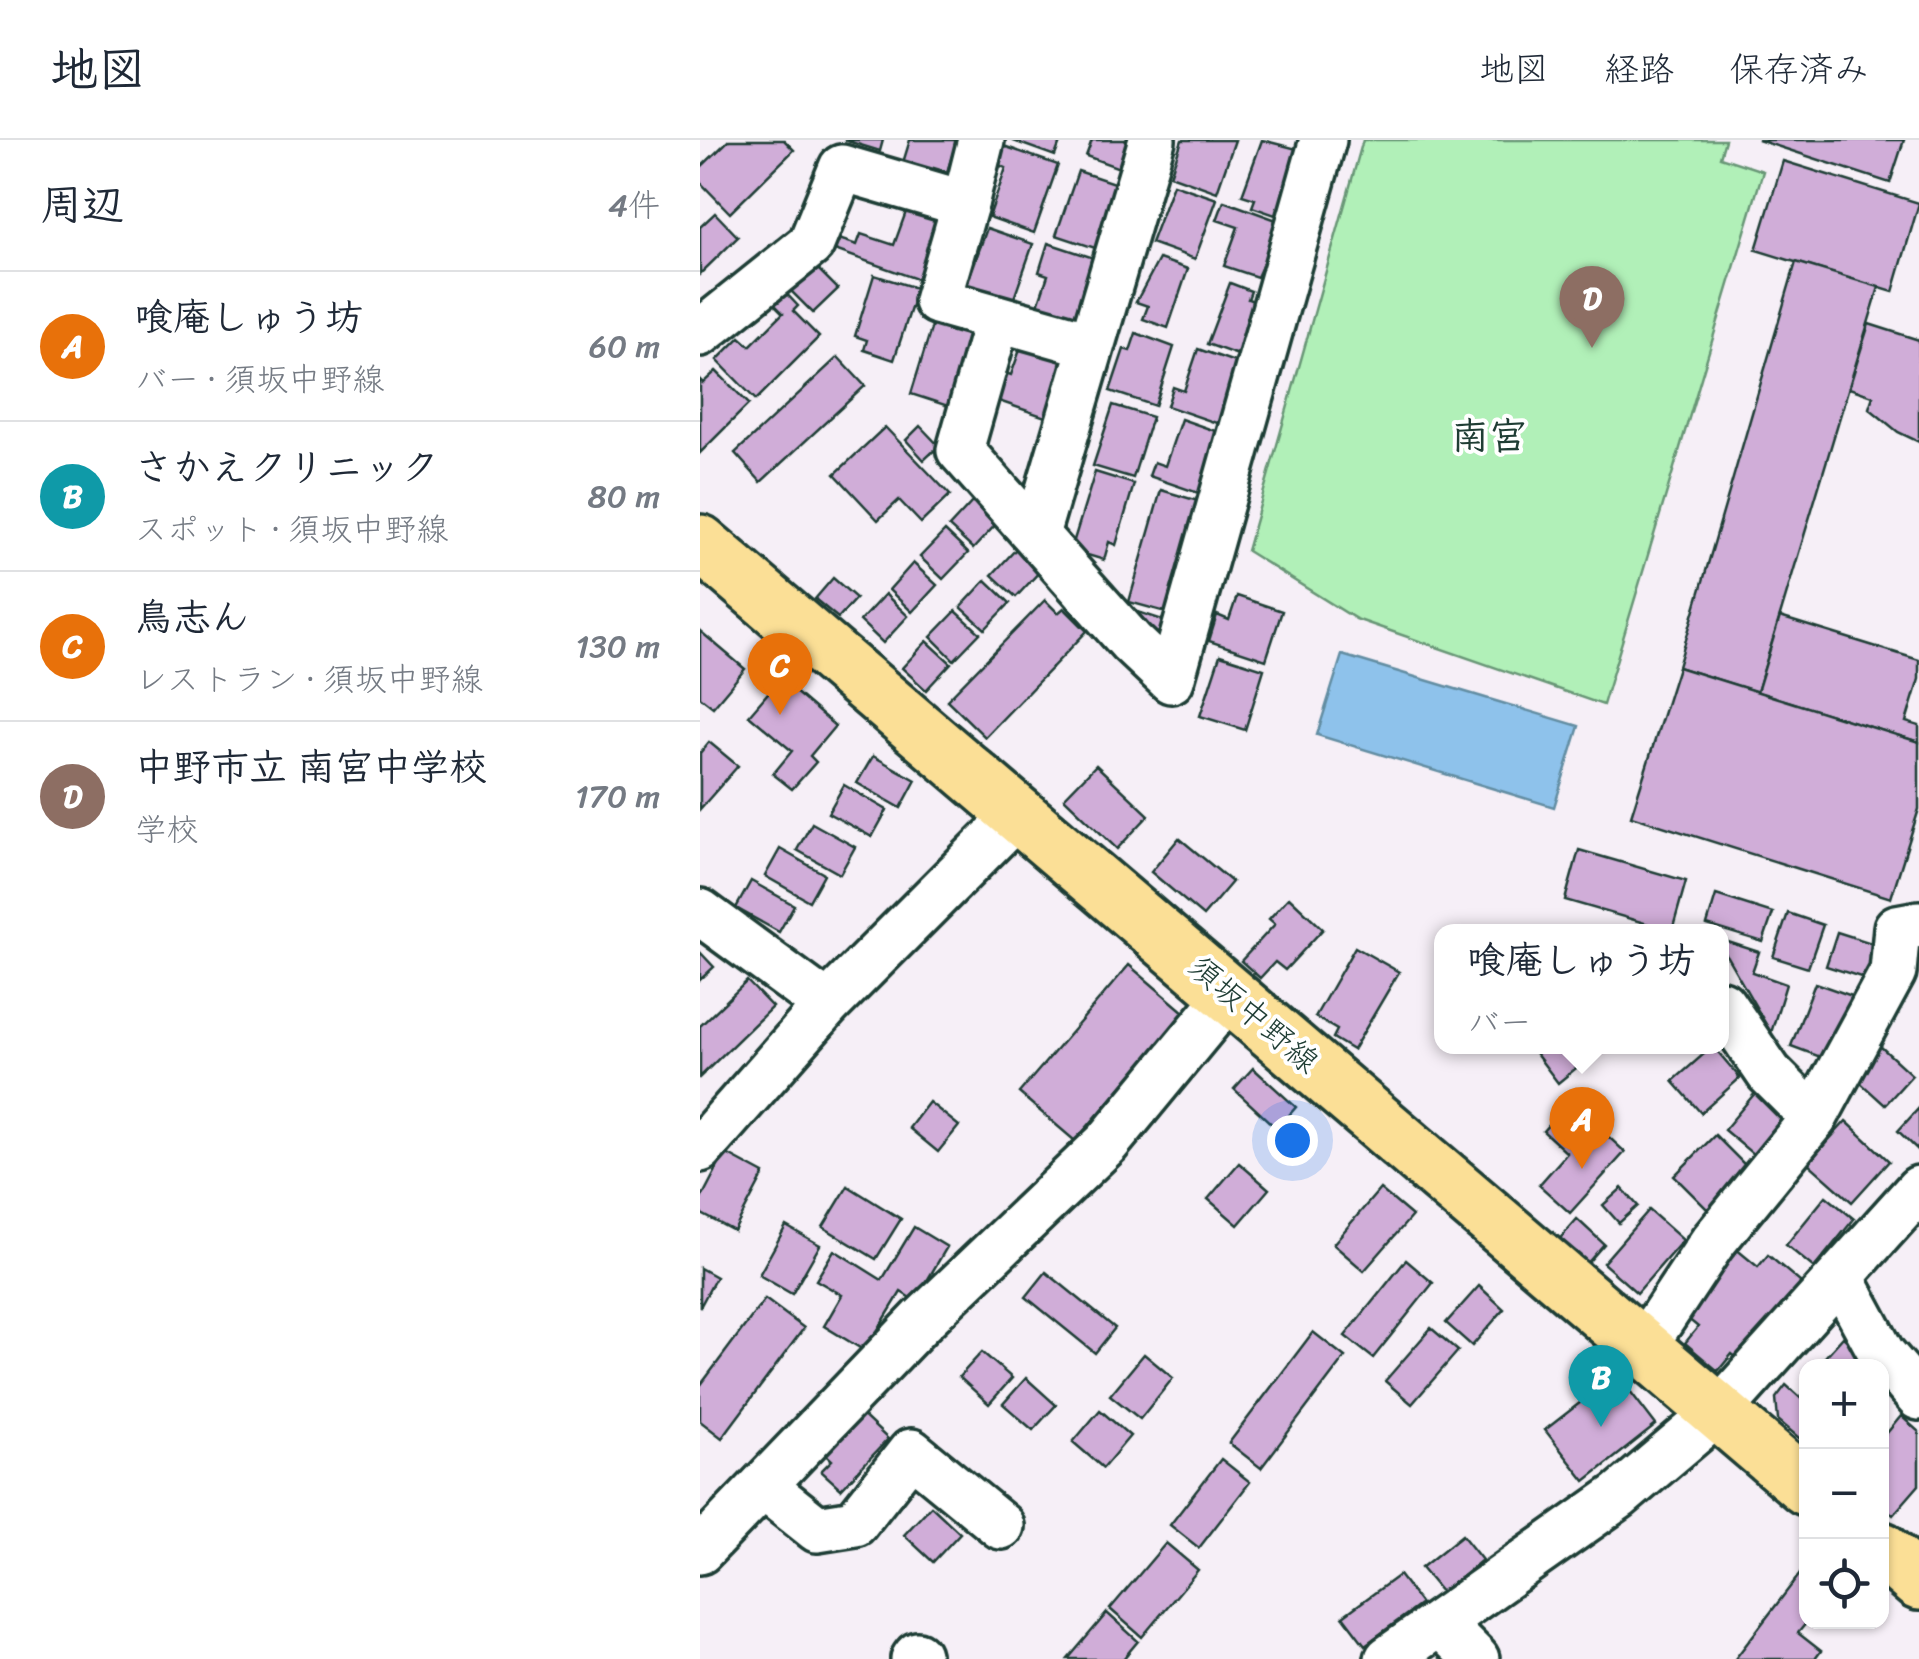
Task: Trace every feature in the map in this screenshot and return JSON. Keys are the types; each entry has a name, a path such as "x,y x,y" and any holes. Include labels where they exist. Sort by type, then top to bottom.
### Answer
{"main road":[{"name":"須坂中野線","path":"700,543 1799,1480"},
{"path":"1889,1556 1919,1582"}],"street":[{"path":"982,140 938,301 1089,344"},
{"path":"1036,534 1152,140"},
{"path":"997,320 960,450 1131,642 1171,680 1323,140"},
{"path":"700,333 811,244 831,154 965,204"},
{"path":"704,1136 826,1006 1019,813"},
{"path":"700,912 826,1006"},
{"path":"1643,1347 1712,1242 1814,1118 1893,972 1898,928 1919,924"},
{"path":"700,1551 922,1320 1107,1143 1230,994"},
{"path":"1729,1014 1769,1073 1814,1118"},
{"path":"1388,1659 1619,1496 1718,1412 1919,1189"},
{"path":"1840,1278 1882,1354 1919,1397"},
{"path":"763,1486 817,1529 855,1523 911,1452 1002,1526"},
{"path":"1441,1624 1476,1659"}],"green space":[{"path":"1363,140 1725,140 1720,157 1763,171 1603,705 1356,619 1247,551"}],"water":[{"path":"1342,655 1579,726 1554,807 1317,735"}],"building":[{"path":"729,140 784,140 794,150 730,213 700,182 700,168"},
{"path":"844,140 883,140 880,151"},
{"path":"910,140 957,140 947,172 934,168 932,176 902,166"},
{"path":"1011,140 1061,140 1055,156"},
{"path":"1092,140 1132,140 1122,169 1086,156"},
{"path":"1182,140 1235,140 1217,192 1170,175"},
{"path":"1262,140 1305,151 1284,211 1277,208 1275,215 1252,207 1255,199 1242,195"},
{"path":"1758,140 1904,140 1890,183"},
{"path":"998,144 1058,165 1034,233 989,217 1006,168 991,162"},
{"path":"1783,161 1919,203 1893,292 1756,250"},
{"path":"1078,171 1120,185 1098,249 1056,235"},
{"path":"1173,184 1217,199 1195,259 1151,243"},
{"path":"1224,201 1282,222 1257,277 1224,266 1238,227 1217,220"},
{"path":"907,209 946,223 925,282 832,249 836,238 857,245 861,234 894,245"},
{"path":"715,213 738,237 700,274 700,227"},
{"path":"987,228 1033,244 1012,304 966,287"},
{"path":"1048,243 1097,259 1076,324 1036,311 1048,275 1039,272"},
{"path":"1159,259 1188,269 1168,328 1143,319 1148,306 1136,302"},
{"path":"1796,262 1879,287 1757,692 1678,667"},
{"path":"814,265 838,289 813,313 790,290"},
{"path":"874,275 926,291 921,305 913,302 894,360 864,350 867,340 855,336"},
{"path":"1230,283 1251,291 1248,299 1262,304 1243,357 1207,344"},
{"path":"782,289 798,306 793,311 819,337 756,400 717,360 740,337 750,346 783,313 770,300"},
{"path":"1869,324 1919,340 1919,442 1898,432 1869,408 1873,396 1849,388"},
{"path":"959,325 975,331 951,407 911,394 932,326 956,333"},
{"path":"1136,333 1174,347 1155,406 1110,391 1124,349 1130,351"},
{"path":"1023,341 1072,358 1051,419 987,397 996,370 1011,375"},
{"path":"1198,349 1246,366 1225,426 1167,406 1173,387 1184,391"},
{"path":"838,357 865,386 761,482 735,453"},
{"path":"716,371 749,404 700,453 700,380 703,383"},
{"path":"1113,405 1152,417 1133,478 1093,466"},
{"path":"1181,419 1224,434 1204,495 1149,476 1154,462 1165,466"},
{"path":"920,426 939,446 924,460 906,440"},
{"path":"885,427 950,495 921,523 899,500 878,520 835,474"},
{"path":"1095,472 1134,484 1116,545 1109,542 1104,560 1071,550"},
{"path":"1161,490 1205,503 1173,614 1129,602"},
{"path":"974,500 998,522 973,549 949,527"},
{"path":"945,531 968,553 943,579 920,557"},
{"path":"1017,548 1041,570 1016,597 992,575"},
{"path":"913,563 937,585 912,612 889,590"},
{"path":"833,578 856,598 838,618 815,599"},
{"path":"986,580 1010,603 985,629 961,607"},
{"path":"885,594 908,616 883,643 860,621"},
{"path":"1237,596 1282,611 1266,660 1209,641 1217,615 1229,620"},
{"path":"1045,600 1058,613 1064,608 1087,631 985,737 947,700"},
{"path":"956,611 980,633 954,660 931,637"},
{"path":"1138,612 1172,623 1164,647 1135,624"},
{"path":"1780,617 1919,660 1919,679 1906,722 1919,726 1919,742 1757,692"},
{"path":"700,631 745,669 713,707 700,697"},
{"path":"927,641 951,663 926,690 902,668"},
{"path":"1220,655 1264,669 1245,730 1200,716"},
{"path":"1678,667 1919,742 1919,809 1891,898 1631,816"},
{"path":"780,679 835,726 810,756 816,762 792,789 773,774 792,751 749,715"},
{"path":"709,742 738,766 700,809 700,753"},
{"path":"873,756 916,780 901,808 857,783"},
{"path":"1096,765 1149,815 1117,849 1064,798"},
{"path":"844,785 887,810 872,837 828,813"},
{"path":"812,823 855,847 840,874 797,850"},
{"path":"1179,838 1232,882 1203,916 1151,872"},
{"path":"780,849 824,874 809,901 765,876"},
{"path":"1579,850 1686,881 1674,924 1648,924 1565,900"},
{"path":"751,881 794,905 779,932 736,908"},
{"path":"1716,895 1773,913 1763,942 1729,932 1729,924 1707,924"},
{"path":"1289,897 1323,929 1285,970 1275,962 1260,978 1241,961 1275,924 1269,919"},
{"path":"1788,913 1823,925 1808,968 1773,957"},
{"path":"1837,932 1878,945 1867,979 1826,966"},
{"path":"1729,942 1759,952 1752,972 1786,984 1771,1033 1729,960"},
{"path":"1355,947 1399,972 1353,1050 1333,1038 1337,1030 1315,1017"},
{"path":"700,952 714,967 700,980"},
{"path":"1129,965 1185,1013 1075,1141 1019,1093"},
{"path":"747,981 772,1007 700,1077 700,1026"},
{"path":"1815,983 1855,997 1831,1061 1791,1046"},
{"path":"1880,1046 1912,1075 1885,1105 1853,1076"},
{"path":"1536,1054 1593,1054 1558,1083"},
{"path":"1704,1054 1720,1054 1740,1078 1701,1113 1673,1081"},
{"path":"1253,1068 1296,1107 1277,1129 1234,1089"},
{"path":"1761,1086 1791,1111 1754,1155 1724,1130"},
{"path":"1570,1101 1625,1152 1570,1213 1539,1185 1567,1153 1543,1131"},
{"path":"929,1102 959,1126 938,1152 909,1128"},
{"path":"1919,1108 1919,1151 1898,1131"},
{"path":"1846,1121 1889,1161 1852,1202 1808,1163"},
{"path":"1715,1135 1749,1169 1708,1210 1674,1176"},
{"path":"725,1153 764,1174 734,1231 700,1213 700,1201"},
{"path":"1239,1163 1269,1189 1238,1225 1208,1199"},
{"path":"848,1186 901,1219 876,1259 823,1227"},
{"path":"1622,1188 1638,1206 1619,1223 1603,1205"},
{"path":"1380,1189 1412,1216 1364,1271 1333,1244"},
{"path":"1826,1196 1854,1219 1814,1268 1786,1245"},
{"path":"1649,1210 1683,1240 1637,1293 1603,1263"},
{"path":"1577,1219 1604,1244 1584,1267 1556,1243"},
{"path":"786,1226 820,1245 792,1294 759,1275"},
{"path":"914,1227 947,1247 915,1301 901,1292 865,1351 824,1326 842,1295 816,1280 834,1250 882,1280"},
{"path":"1735,1248 1758,1267 1768,1255 1800,1282 1798,1300 1744,1364 1732,1354 1718,1371 1685,1343 1698,1327 1681,1313"},
{"path":"1406,1260 1433,1283 1373,1358 1345,1336"},
{"path":"700,1268 716,1277 700,1307"},
{"path":"1046,1272 1115,1328 1095,1353 1026,1297"},
{"path":"1479,1286 1504,1309 1472,1346 1446,1323"},
{"path":"765,1299 804,1328 722,1438 700,1421 700,1386"},
{"path":"1431,1328 1458,1351 1412,1404 1385,1381"},
{"path":"1313,1332 1345,1357 1261,1468 1229,1443"},
{"path":"1843,1337 1868,1359 1823,1359"},
{"path":"982,1352 1012,1378 989,1404 959,1377"},
{"path":"1144,1354 1173,1378 1140,1419 1110,1395"},
{"path":"1617,1374 1656,1425 1585,1481 1545,1430"},
{"path":"1026,1378 1056,1405 1033,1430 1003,1404"},
{"path":"1786,1385 1799,1397 1799,1438 1778,1420 1776,1398"},
{"path":"856,1409 888,1439 841,1489 821,1471 832,1460 820,1449"},
{"path":"1100,1410 1130,1436 1103,1468 1073,1442"},
{"path":"1901,1416 1919,1432 1919,1485 1893,1515 1889,1511 1889,1431"},
{"path":"1221,1459 1250,1482 1199,1548 1170,1525"},
{"path":"931,1506 960,1533 933,1562 904,1535"},
{"path":"1462,1535 1482,1560 1442,1593 1421,1568"},
{"path":"1166,1543 1198,1570 1142,1637 1110,1609"},
{"path":"1399,1575 1421,1604 1365,1645 1343,1616"},
{"path":"1799,1575 1801,1629 1798,1633 1821,1651 1815,1659 1735,1659"},
{"path":"1107,1613 1138,1641 1123,1659 1068,1659"}],"place":[{"name":"中野市立 南宮中学校","path":"1592,348"},
{"name":"鳥志ん","path":"780,715"},
{"name":"喰庵しゅう坊","path":"1582,1169"},
{"name":"さかえクリニック","path":"1601,1427"}],"district":[{"name":"南宮","path":"1489,436"}]}
